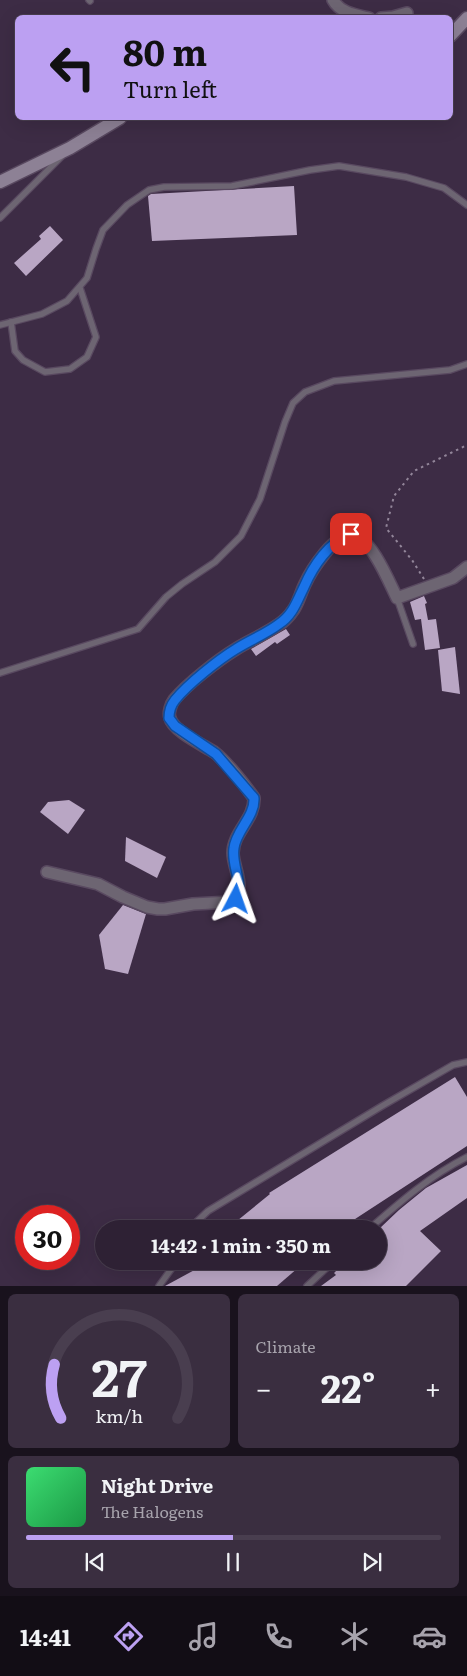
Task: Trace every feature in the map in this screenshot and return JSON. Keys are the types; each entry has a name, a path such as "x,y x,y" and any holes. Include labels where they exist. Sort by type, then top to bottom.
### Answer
{"main road":[{"path":"453,33 467,18"},
{"path":"0,182 70,148 117,120"}],"street":[{"path":"333,0 335,4 348,13 356,15"},
{"path":"400,15 407,13"},
{"path":"47,872 98,884 147,907 165,910 193,904 231,902 236,899 239,889 233,855 234,846 251,813 254,798 216,754 190,738 171,722 169,714 174,701 193,682 235,650 287,618 316,565 340,538 351,534 361,538 370,547 398,598 453,578 467,567"}],"lane":[{"path":"0,218 70,148"},
{"path":"0,325 42,314 68,301 87,278 104,230 127,205 149,190 156,188 232,186 339,166 406,176 444,188 467,206"},
{"path":"11,322 15,350 23,360 45,372 70,369 87,357 96,337 80,288"},
{"path":"0,674 138,629 166,597 215,562 241,536 260,499 293,404 305,392 334,381 450,370 467,364"},
{"path":"398,598 413,644"},
{"path":"199,1220 208,1212 382,1106 453,1065 467,1062"},
{"path":"380,1220 410,1194 446,1167 467,1157"},
{"path":"159,1286 171,1270"},
{"path":"307,1286 324,1270"}],"path":[{"path":"430,587 404,548 386,528 394,496 414,471 467,445"}],"building":[{"path":"294,186 297,235 152,241 148,196 151,194"},
{"path":"50,226 63,240 26,276 14,263 41,239 39,236"},
{"path":"424,596 427,603 425,604 428,620 436,619 440,648 425,650 421,619 415,620 410,602"},
{"path":"286,629 290,635 277,644 275,642 256,656 251,649"},
{"path":"455,647 460,694 442,691 438,650"},
{"path":"69,800 85,810 68,834 40,812 48,802"},
{"path":"126,837 166,857 157,878 125,861"},
{"path":"123,905 146,914 128,974 105,969 99,935"},
{"path":"455,1077 467,1097 467,1146 354,1220 238,1220 269,1193"},
{"path":"467,1165 467,1198 420,1231 441,1251 406,1286 321,1286 336,1275 334,1273 337,1270 387,1270 387,1221 426,1188"},
{"path":"194,1270 296,1270 277,1286 165,1286"}],"route":[{"path":"236,899 239,889 233,855 234,846 251,813 254,798 216,754 175,726 171,722 169,714 174,701 193,682 235,650 287,618 293,610 304,585 322,557 340,538 351,534"}]}
